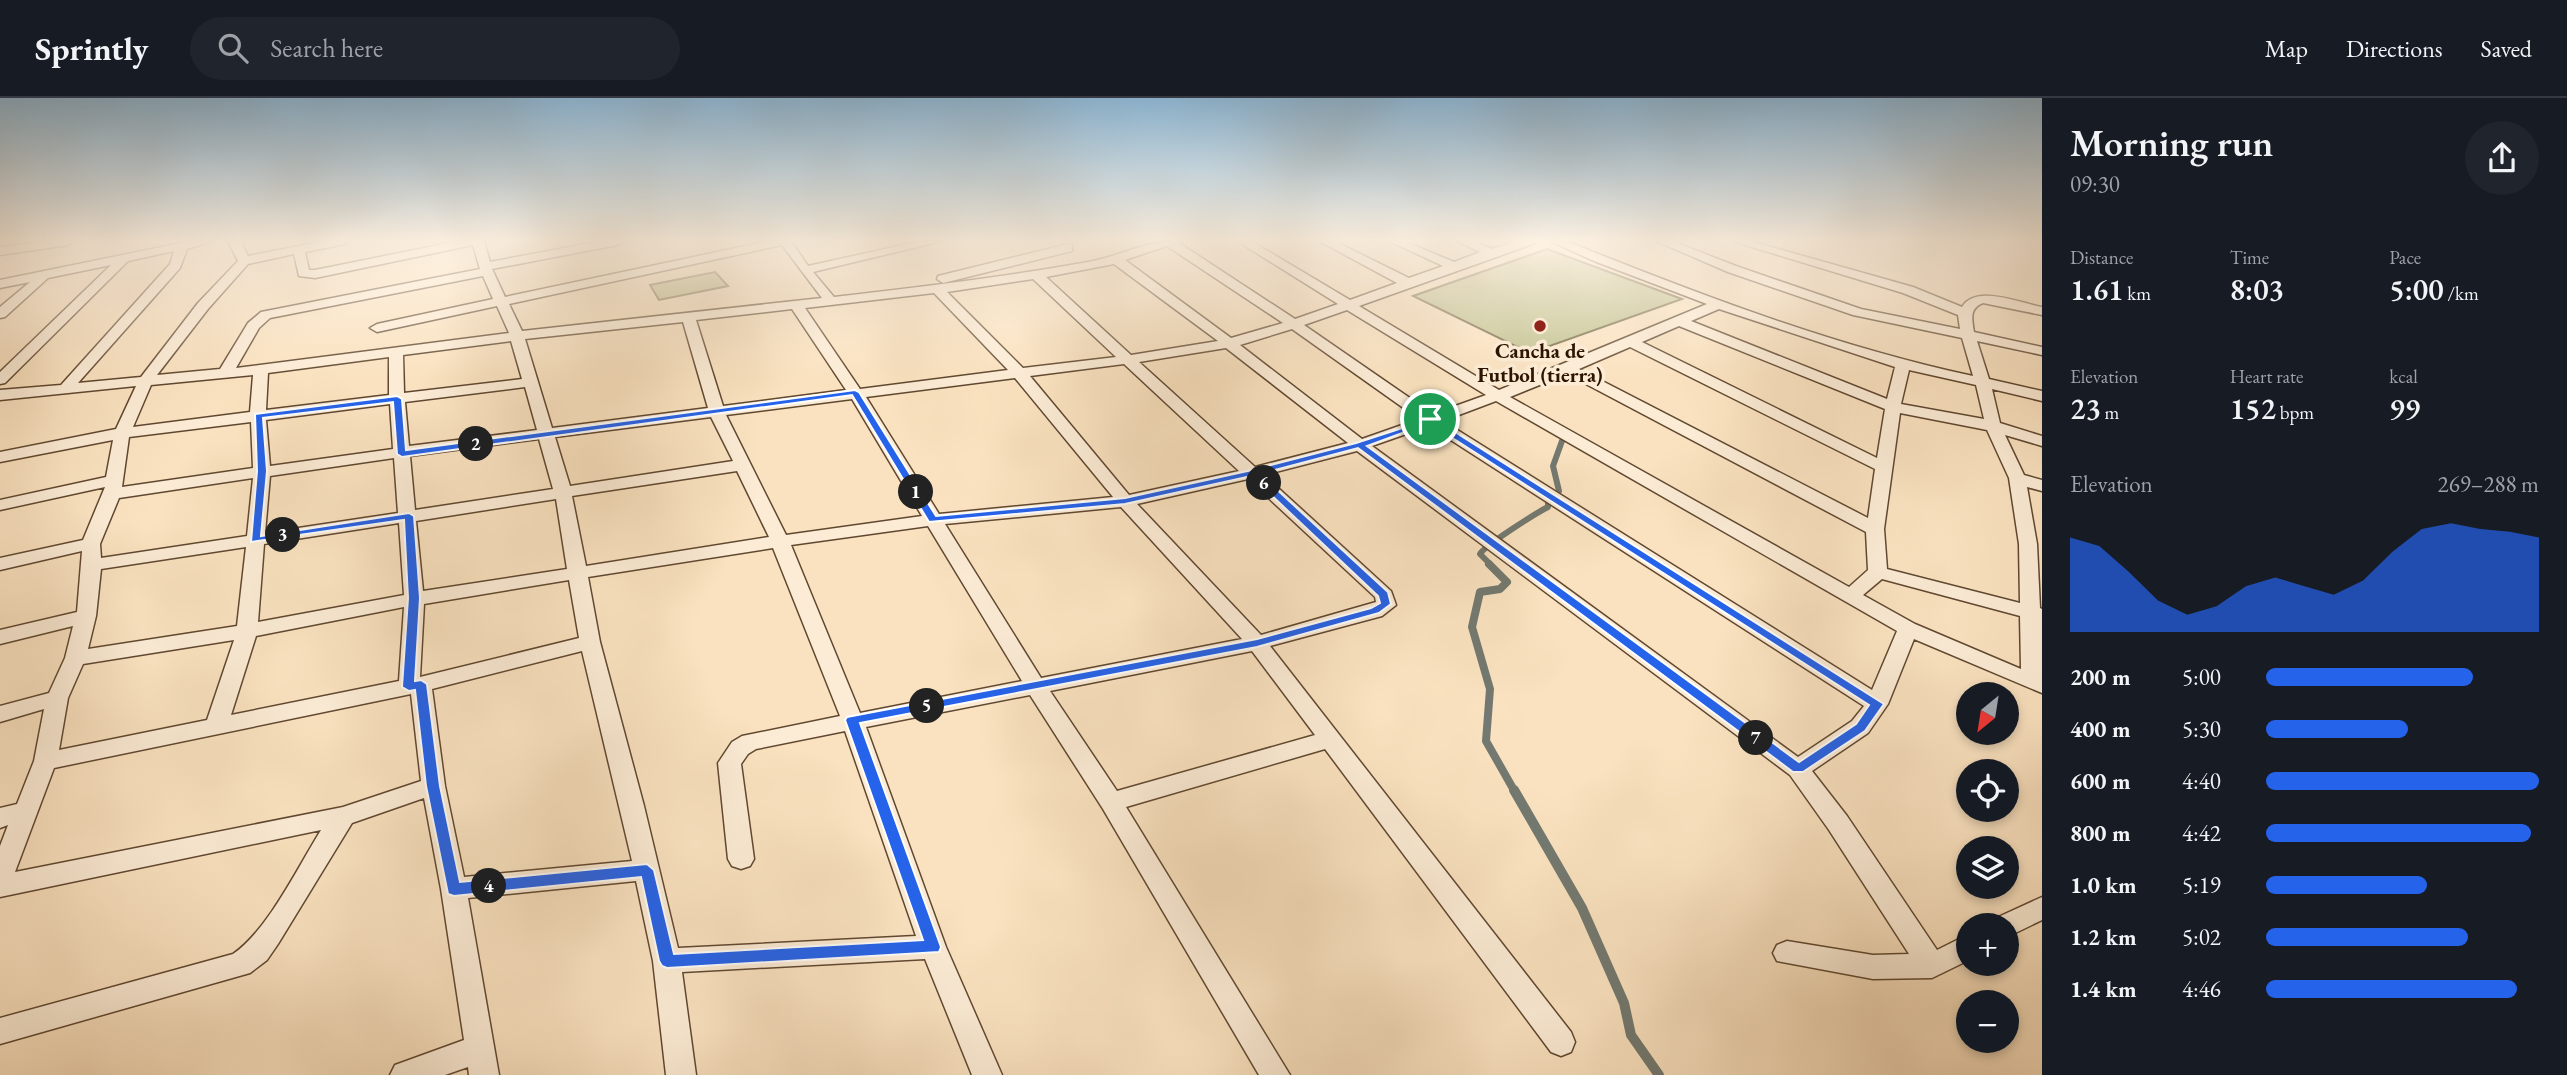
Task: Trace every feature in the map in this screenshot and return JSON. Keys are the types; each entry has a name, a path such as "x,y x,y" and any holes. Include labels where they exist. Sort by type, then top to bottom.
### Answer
{"street":[{"path":"0,314 32,287"},
{"path":"0,380 96,287"},
{"path":"65,389 157,287"},
{"path":"0,878 45,761 57,698 75,658 86,616 92,565 91,544 113,487 122,433 146,380 221,287"},
{"path":"225,374 253,326 266,315 402,287"},
{"path":"495,287 517,336 563,492 590,642 667,961 681,1075"},
{"path":"376,328 567,287"},
{"path":"818,287 831,301"},
{"path":"892,294 920,287"},
{"path":"0,395 261,370 517,336 961,287"},
{"path":"741,859 729,763 733,755 750,742 1257,643 1363,614 1386,604 1384,595 1049,287"},
{"path":"1155,287 1360,445 1798,769 1838,823 1932,966"},
{"path":"1237,287 1430,419 1877,704"},
{"path":"1320,287 1498,396 1908,629 2037,684 2035,547 2017,478 1993,426 1967,333 1965,313 1970,303 1982,299 2042,311"},
{"path":"0,505 113,487 402,454 1230,344 1394,287"},
{"path":"1674,287 1903,364 1982,380 2042,396"},
{"path":"1784,287 1858,312 2042,351"},
{"path":"1896,287 1965,313"},
{"path":"937,290 1019,373 1125,501 1257,643 1561,1042"},
{"path":"1908,290 1912,306 1910,323"},
{"path":"75,658 247,631 414,598 780,541 933,520 1125,501 1253,473 1360,445 1569,369 1719,304"},
{"path":"796,305 855,392 1035,685 1111,802 1275,1075"},
{"path":"688,317 717,413 780,541 852,720 933,947 987,1075"},
{"path":"1679,321 1893,407 1993,426 2042,440"},
{"path":"1629,341 1884,467"},
{"path":"396,354 397,399 414,598 415,686 454,889 481,1062 405,1075"},
{"path":"1878,572 1875,529 1893,407 1903,364"},
{"path":"1569,369 1875,529"},
{"path":"216,726 247,631 262,471 258,416 261,370"},
{"path":"0,457 122,433 532,382"},
{"path":"92,565 742,465"},
{"path":"2017,478 2042,486"},
{"path":"0,564 91,544"},
{"path":"1851,595 1878,572"},
{"path":"1878,572 2036,613"},
{"path":"0,637 86,616"},
{"path":"1798,769 1860,727 1877,704 1908,629"},
{"path":"45,761 415,686 590,642"},
{"path":"0,714 57,698"},
{"path":"1111,802 1331,739"},
{"path":"0,886 343,816 433,786"},
{"path":"0,818 27,810"},
{"path":"0,1031 240,964 257,952 270,936 343,816"},
{"path":"454,889 647,870"},
{"path":"2019,919 2042,908"},
{"path":"667,961 933,947"},
{"path":"1787,953 1873,967 1932,966 1956,953"}],"green space":[{"path":"651,287 725,287 659,300"},
{"name":"Cancha de Futbol (tierra)","path":"1440,287 1649,287 1682,299 1530,353 1413,296"}],"waterway":[{"path":"1491,565 1480,554 1511,530 1548,507 1548,501 1559,491 1553,466 1562,441"},
{"path":"1489,564 1507,582 1500,589 1480,592 1472,627 1490,689 1486,741 1515,792"},
{"path":"1514,790 1582,908 1624,1003 1631,1035 1659,1075"}],"place":[{"name":"Cancha de Futbol (tierra)","path":"1540,326"}],"route":[{"path":"1430,419 1360,445 1253,473 1125,501 933,520 855,392 402,454 397,399 258,416 262,471 255,540 409,516 414,598 409,687 421,684 433,786 454,889 647,870 667,961 933,947 852,720 1257,643 1375,611 1386,604 1384,595 1253,473 1306,459 1360,445 1798,769 1860,727 1877,704 1430,419"}]}
